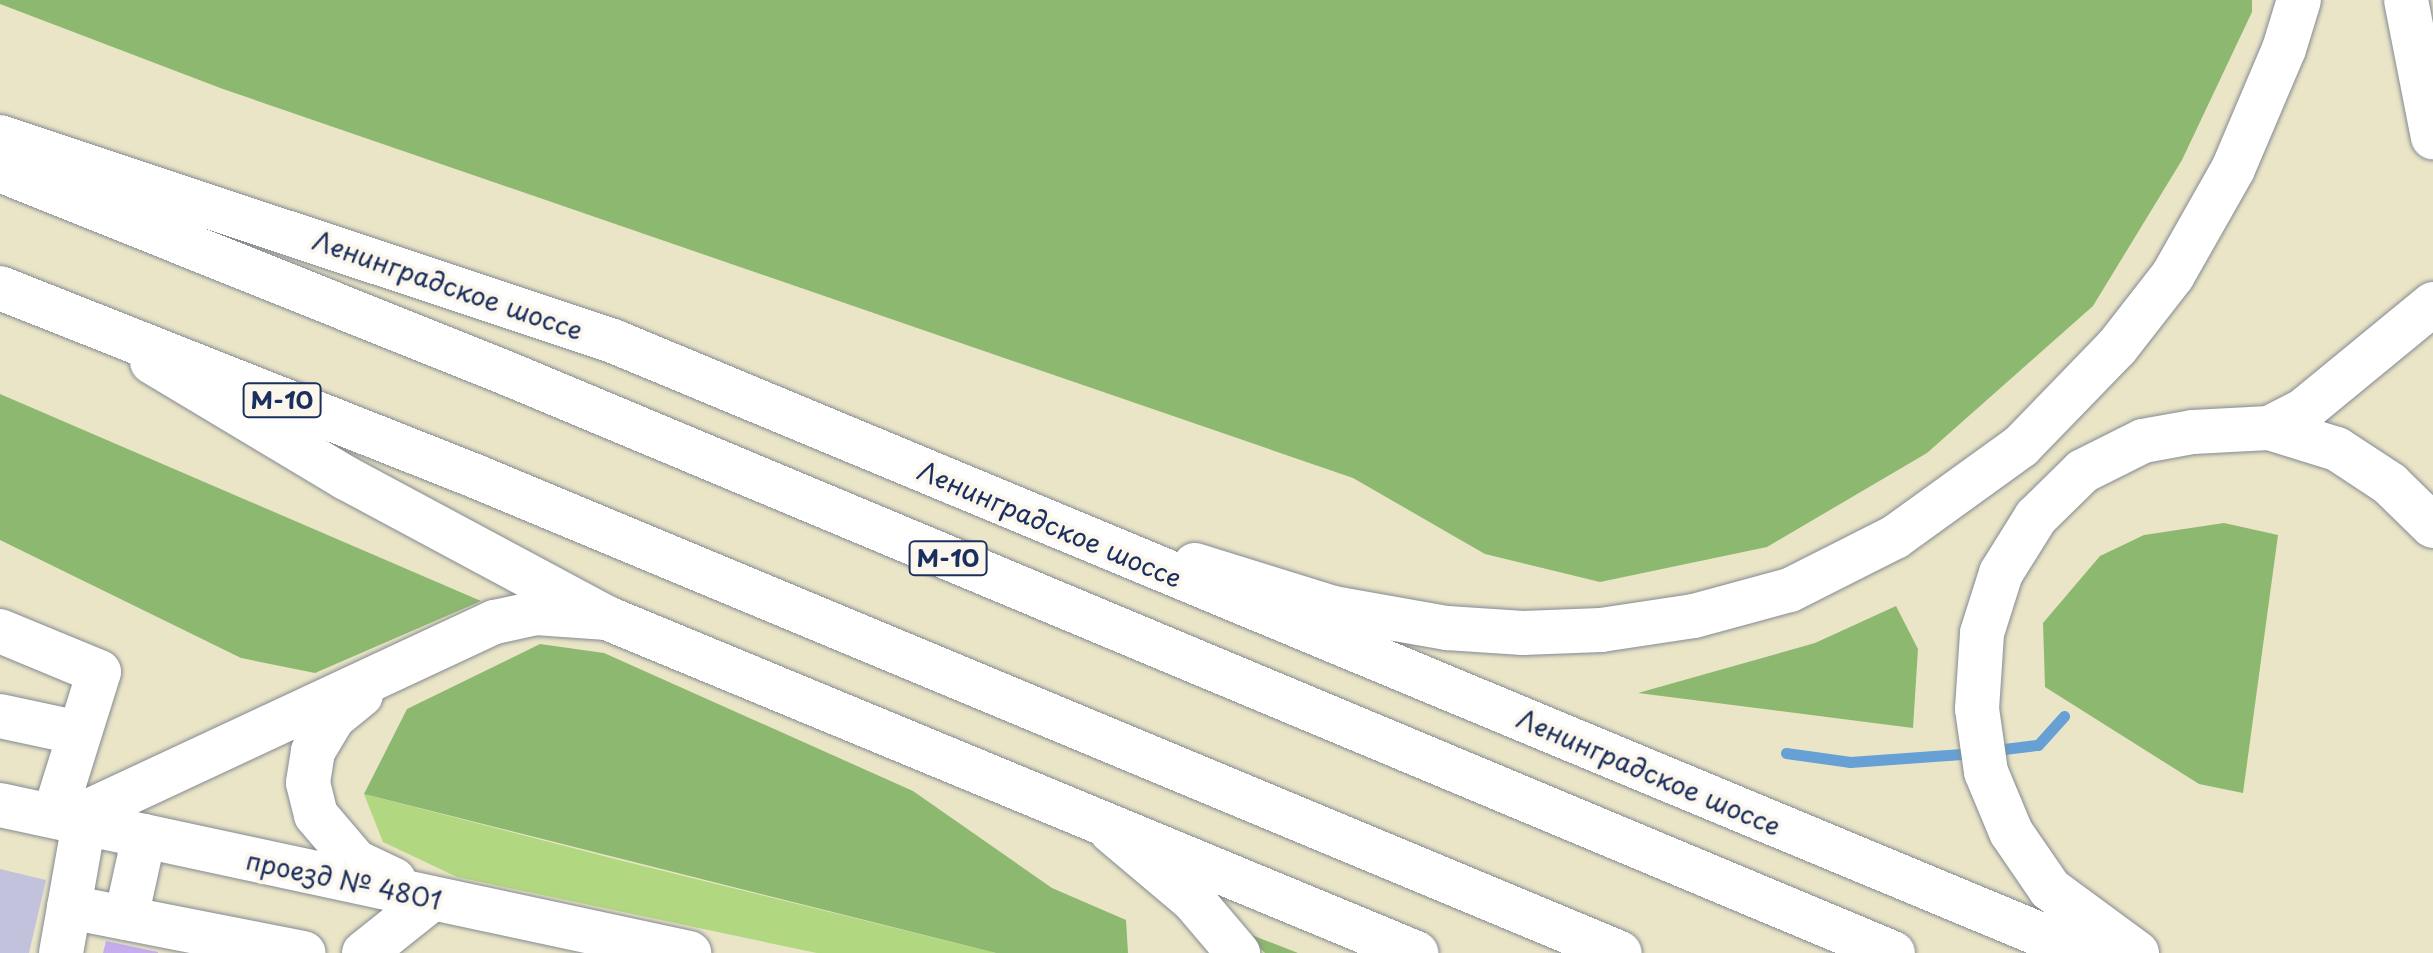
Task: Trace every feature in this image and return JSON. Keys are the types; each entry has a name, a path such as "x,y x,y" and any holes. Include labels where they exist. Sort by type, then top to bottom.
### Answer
{"main road":[{"path":"1012,508 1333,608 1447,628 1523,633 1601,630 1694,616 1790,590 1895,537 2021,446 2070,400 2117,347 2173,275 2233,169 2284,49 2299,0"},
{"path":"2406,0 2433,137"},
{"path":"2421,0 2433,49"},
{"name":"Ленинградское шоссе","path":"0,137 613,341 2085,953"},
{"name":"Ленинградское шоссе","path":"0,170 511,375 1893,953"},
{"name":"М-10","path":"0,288 475,476 1620,953"},
{"path":"2269,428 2304,410 2433,304"},
{"name":"М-10","path":"88,324 346,478 607,618 1416,953"},
{"path":"2137,953 2050,889 2011,832 1986,772 1977,709 1982,633 2001,573 2029,528 2083,471 2143,441 2193,432 2269,428 2337,449 2390,484 2433,526"},
{"path":"69,820 383,677 495,622 536,613 607,618"},
{"path":"0,631 99,672 79,733 69,820 69,907 61,953"},
{"path":"364,953 432,899 356,862 316,815 308,783 313,751 333,718 383,677"},
{"path":"0,716 79,733"},
{"name":"проезд № 4801","path":"0,805 432,899 595,943 689,953"},
{"path":"1100,822 1193,900 1233,950"},
{"path":"126,918 144,836"},
{"path":"69,907 304,953"}],"shaded area":[{"path":"0,869 46,880 29,953 0,953"}],"green space":[{"path":"0,0 2252,0 2252,12 2182,160 2093,306 1927,453 1767,547 1600,582 1485,554 1353,478 223,89 0,4"},
{"path":"0,394 481,601 315,673 241,658 0,540"},
{"path":"2224,523 2278,535 2243,793 2199,784 2045,687 2043,623 2100,556 2144,535"},
{"path":"1896,606 1918,649 1913,728 1638,693 1815,643"},
{"path":"540,644 604,653 913,791 1052,888 1126,920 1128,953 996,953 364,794 407,709"},
{"path":"364,794 996,953 817,953 457,877 383,842"},
{"path":"1244,932 1298,953 1265,953"}],"building":[{"path":"106,941 158,952 158,953 103,953"}],"waterway":[{"path":"2004,749 2038,745 2064,716"},
{"path":"1786,753 1850,762 1962,754"}]}
